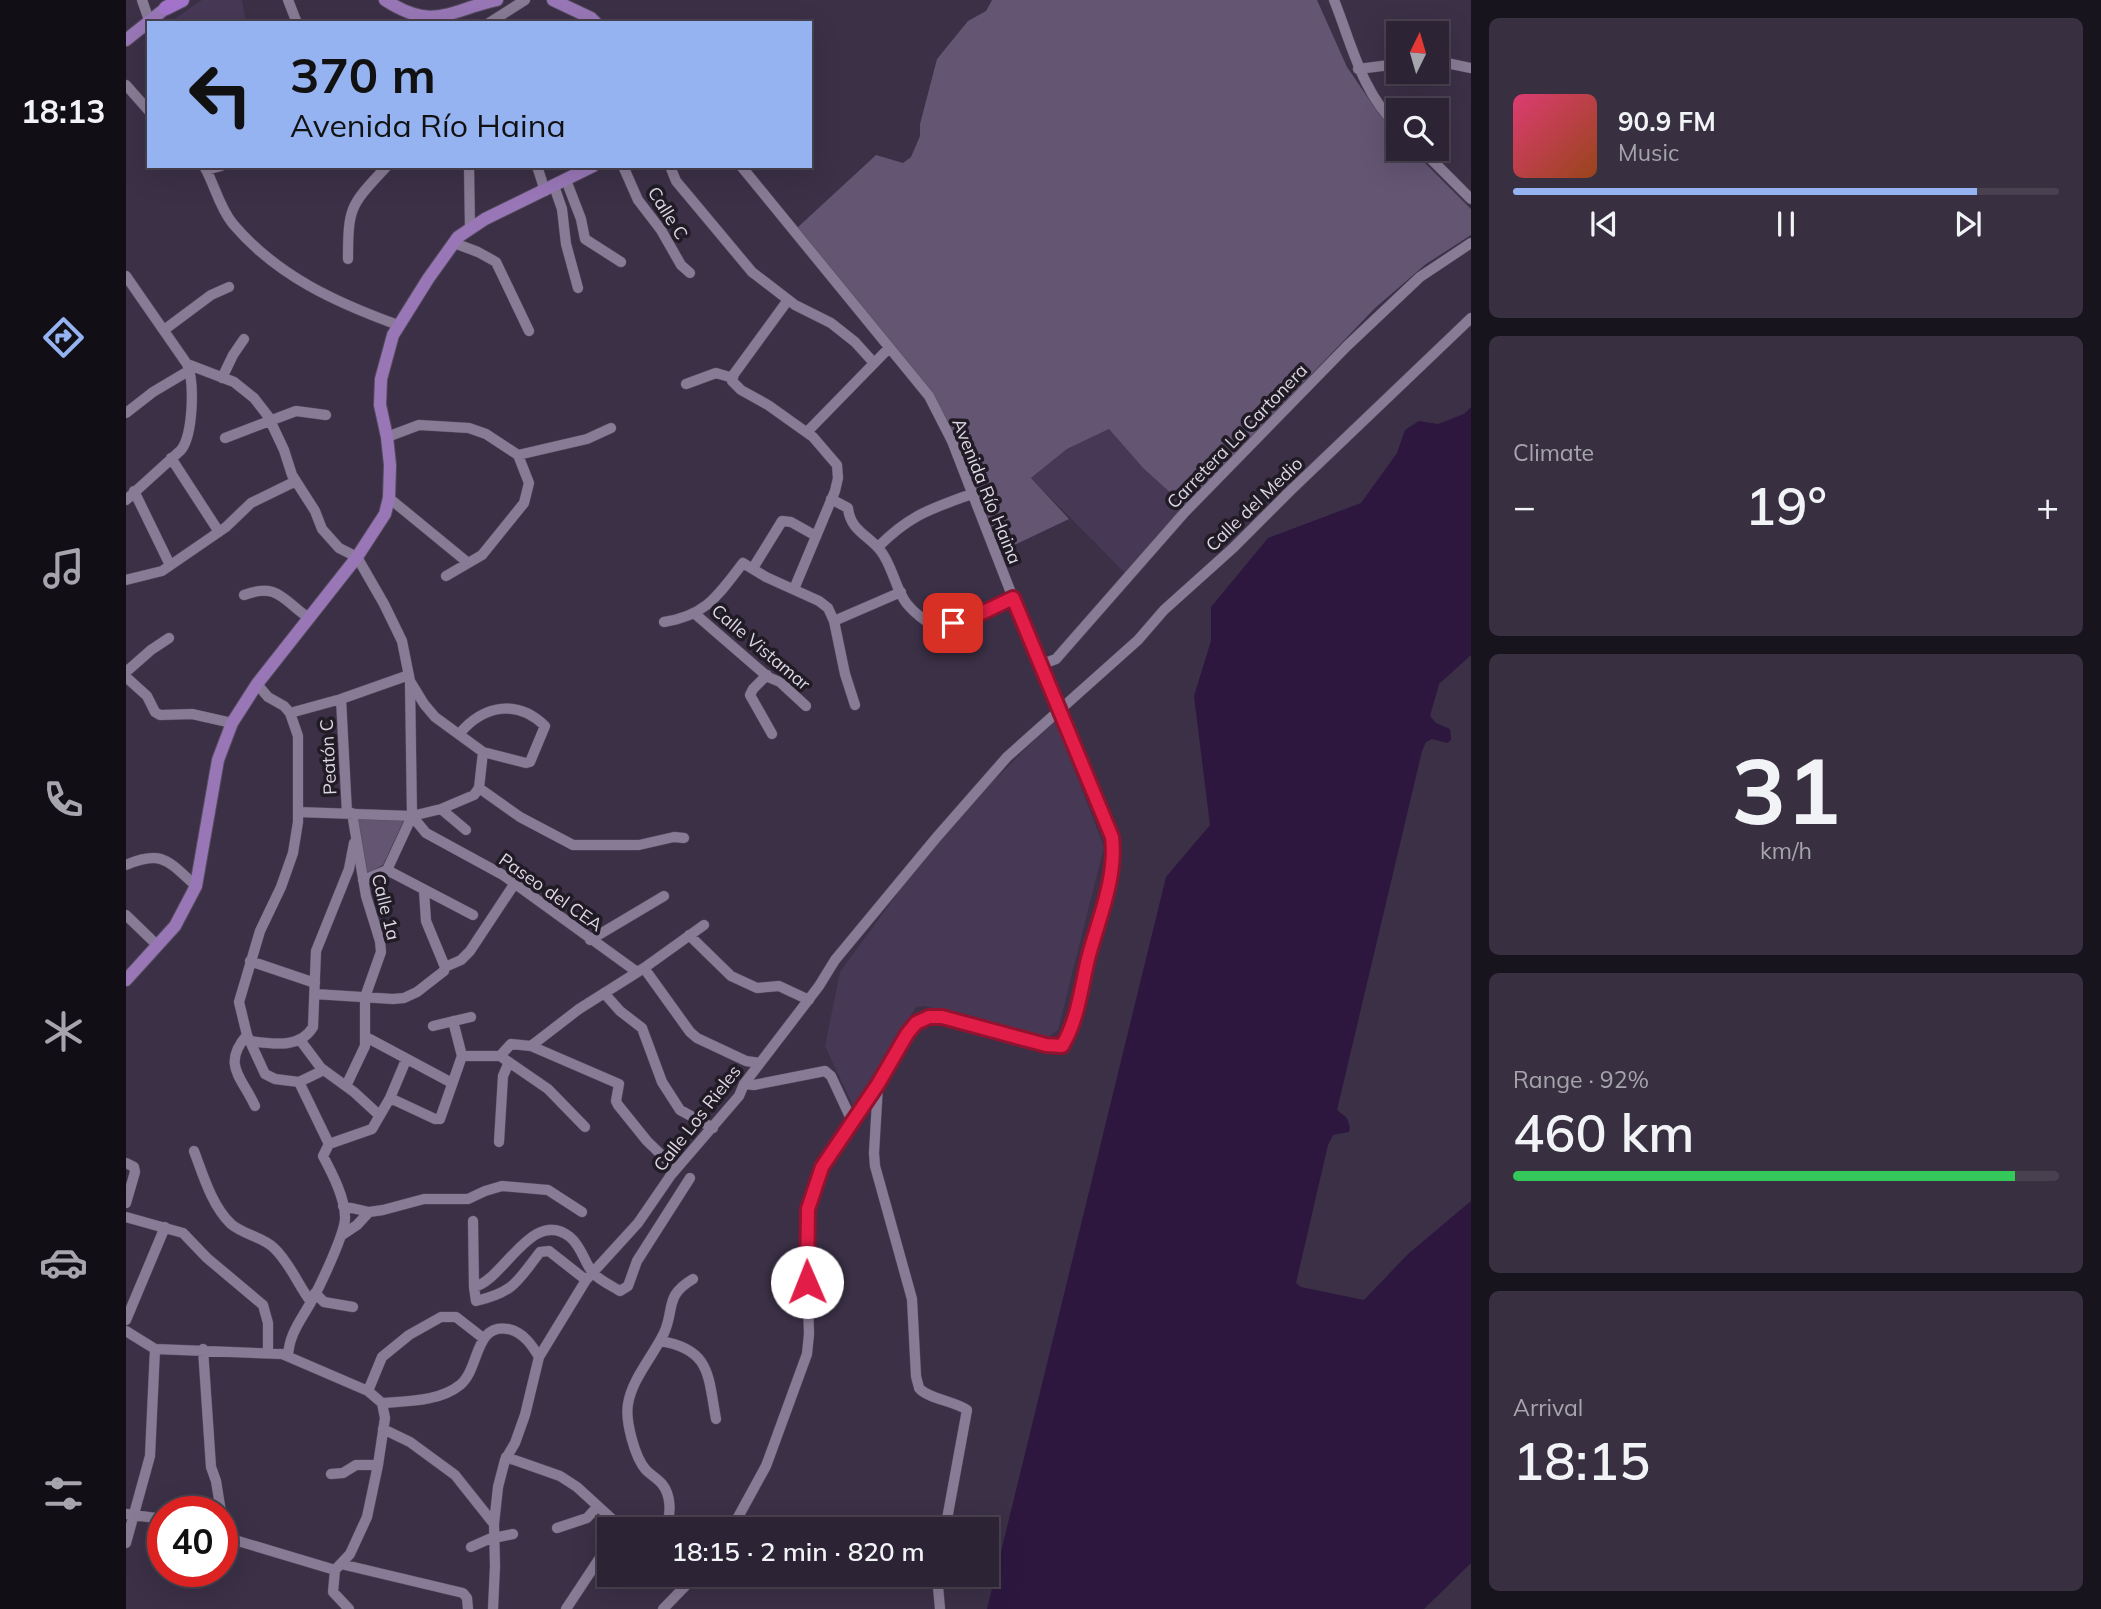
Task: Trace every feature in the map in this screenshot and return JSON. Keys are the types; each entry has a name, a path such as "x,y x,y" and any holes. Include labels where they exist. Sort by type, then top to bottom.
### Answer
{"highway":[{"path":"171,4 182,0"}],"main road":[{"path":"386,0 420,19 443,17 489,1"},
{"path":"553,0 597,21"},
{"path":"149,20 171,4"},
{"path":"126,40 147,22"},
{"path":"126,980 175,926 196,886 218,760 232,723 257,684 357,557 385,514 389,498 390,465 380,405 381,379 398,326 454,243 470,229 589,168"}],"street":[{"path":"142,0 149,20"},
{"path":"288,0 296,21"},
{"path":"492,21 525,0"},
{"path":"1334,0 1358,69 1373,96 1386,112"},
{"path":"1449,63 1471,68"},
{"path":"1358,69 1386,66"},
{"path":"126,85 147,109"},
{"path":"1432,161 1471,200"},
{"path":"205,168 217,197 233,224 293,277 332,300 398,326"},
{"path":"348,259 349,223 355,201 385,168"},
{"path":"469,168 470,229"},
{"path":"538,168 562,209 566,244 578,289"},
{"name":"Calle C","path":"624,168 638,200 661,230 681,265 690,273"},
{"path":"671,168 676,181 752,272 788,300 831,323 855,342 874,363"},
{"name":"Avenida Río Haina","path":"738,1517 766,1466 807,1354 808,1209 822,1167 916,1023 929,1017 942,1017 1046,1045 1062,1046 1073,1023 1114,855 1112,837 1013,598 974,493 952,441 929,397 743,168"},
{"path":"566,180 581,219 585,239 621,262"},
{"path":"454,243 496,262 529,331"},
{"name":"Carretera La Cartonera","path":"1040,665 1056,659 1184,513 1347,346 1420,277 1471,243"},
{"path":"126,276 188,367 190,416 187,440 181,450 126,500"},
{"path":"164,330 211,295 229,287"},
{"path":"788,300 734,376 735,386 807,432 837,465 838,478 831,499 794,589"},
{"name":"Calle del Medio","path":"1059,710 1138,640 1164,610 1233,548 1471,318"},
{"path":"222,378 244,340"},
{"path":"807,432 889,348"},
{"path":"188,367 233,382 254,398 270,420 296,481 315,511 322,529 339,548 357,557 402,640 409,678 412,816 387,870 363,880"},
{"path":"127,411 188,367"},
{"path":"686,384 716,373 734,376"},
{"path":"225,438 296,411 326,415"},
{"path":"387,437 419,425 468,428 486,434 518,455 529,482 524,503 482,555 446,576"},
{"path":"518,455 587,439 611,428"},
{"path":"171,458 219,532"},
{"path":"126,580 162,571 219,532 251,503 296,481"},
{"path":"134,491 170,565"},
{"path":"878,547 900,526 917,515 974,493"},
{"path":"389,498 467,562"},
{"path":"831,499 848,508 849,518 857,531 878,547 890,563 905,602 921,618 937,628 969,619 1013,598"},
{"path":"664,622 683,619 710,605 748,565 782,522 791,522 816,536"},
{"path":"748,565 828,608 834,621 840,659 855,705"},
{"path":"244,595 257,590 273,591 281,594 309,618"},
{"path":"834,621 901,592"},
{"name":"Calle Vistamar","path":"694,613 766,676 780,682 806,706"},
{"path":"169,638 151,650 126,675 147,696 155,712 160,715 192,714 232,723"},
{"path":"766,676 750,695 772,734"},
{"path":"290,713 409,678"},
{"path":"409,678 435,717 483,752 530,762 545,726 538,719 518,709 506,708 473,718 460,733"},
{"path":"257,684 268,697 284,706 290,713 298,736 298,812 293,853 281,887 260,931 239,1002 249,1038 259,1062 270,1077 299,1082 324,1070"},
{"name":"Peatón C","path":"341,699 349,813"},
{"name":"Calle Los Rieles","path":"493,1609 494,1524 498,1488 506,1457 525,1415 539,1357 590,1276 639,1223 676,1169 739,1096 744,1084 809,1000 835,960 936,838 1007,758 1059,710"},
{"path":"298,812 412,816 441,809 474,795 479,788 483,752"},
{"path":"479,788 520,817 573,845 639,845 674,837 684,838"},
{"path":"441,809 466,830"},
{"name":"Calle 1a","path":"346,1086 365,1046 365,998 381,952 349,813"},
{"name":"Paseo del CEA","path":"412,816 426,833 515,883 590,940 640,970"},
{"path":"255,1106 236,1074 233,1058 239,1045 249,1038 285,1044 300,1040 309,1034 313,1027 316,951 349,869 355,839"},
{"path":"126,864 148,856 159,858 171,864 196,886"},
{"path":"387,870 473,915"},
{"path":"250,961 315,988 365,998 404,998 417,992 444,971 445,967 461,960 470,951 515,883"},
{"path":"424,891 426,921 445,967"},
{"path":"590,940 664,896"},
{"path":"126,915 158,946"},
{"path":"531,1046 579,1009 704,925"},
{"path":"689,935 731,976 757,988 779,986 809,1000"},
{"path":"640,970 697,1038 746,1061 760,1063"},
{"path":"604,993 620,1011 642,1028 662,1082 680,1110 713,1128"},
{"path":"433,1026 471,1017"},
{"path":"390,1097 440,1119 462,1056 453,1021"},
{"path":"366,1037 452,1083"},
{"path":"300,1040 324,1070 373,1107 379,1115"},
{"path":"499,1142 505,1059 511,1044 531,1046 619,1084 616,1101 618,1105 676,1169"},
{"path":"462,1056 505,1059 548,1089 585,1127"},
{"path":"288,1356 295,1326 313,1297 342,1235 345,1218 343,1206 323,1156 329,1144 372,1129 390,1097 406,1059"},
{"path":"744,1084 754,1085 825,1071 831,1076 852,1121"},
{"path":"299,1082 329,1144"},
{"path":"878,1084 875,1166 912,1299 916,1376 919,1387 928,1394 960,1404 967,1410 947,1517"},
{"path":"194,1151 209,1191 230,1223 272,1246 290,1267 302,1290 324,1302 353,1307"},
{"path":"126,1163 134,1167 135,1172 126,1203"},
{"path":"474,1221 476,1301 499,1296 512,1288 544,1250 620,1291 628,1286 637,1261 690,1178"},
{"path":"343,1206 369,1212 424,1199 468,1199 502,1186 548,1190 582,1212"},
{"path":"342,1235 357,1225 369,1212"},
{"path":"126,1217 165,1227 187,1237 207,1258 263,1305 268,1323 268,1353"},
{"path":"126,1320 165,1227"},
{"path":"474,1287 483,1285 522,1244 542,1231 561,1232 570,1237 585,1255 590,1276"},
{"path":"669,1517 670,1505 664,1485 644,1468 626,1422 628,1402 666,1329 670,1305 681,1286 693,1279"},
{"path":"368,1391 382,1357 409,1335 441,1318 456,1317 483,1338"},
{"path":"382,1403 419,1401 460,1385 471,1371 483,1338 492,1331 505,1328 519,1332 539,1357"},
{"path":"126,1331 155,1349 203,1349 288,1356 368,1391 382,1403 385,1418 367,1517 350,1554 338,1567 333,1592 349,1609"},
{"path":"660,1341 680,1344 691,1350 704,1366 716,1419"},
{"path":"126,1543 130,1514 150,1456 155,1349"},
{"path":"203,1349 211,1467 218,1496"},
{"path":"383,1429 410,1442 455,1475 494,1524"},
{"path":"517,1436 518,1450 523,1462"},
{"path":"506,1457 560,1476 577,1487 608,1517"},
{"path":"331,1474 343,1473 356,1465 378,1465"},
{"path":"557,1528 587,1518 597,1507"},
{"path":"471,1547 513,1534"},
{"path":"238,1541 338,1567 463,1593 467,1598 468,1609"},
{"path":"566,1609 597,1562"},
{"path":"663,1609 681,1587"},
{"path":"938,1587 940,1609"}],"shaded area":[{"path":"202,0 242,0 246,21 171,21"},
{"path":"992,0 1317,0 1347,67 1386,122 1386,161 1423,161 1471,209 1471,235 1426,264 1375,308 1185,506 1143,468 1109,429 1067,449 1031,478 1069,519 1002,551 957,441 797,228 876,155 903,163 911,157 920,136 920,124 937,59 968,21 986,11"},
{"path":"1471,407 1471,655 1439,684 1430,716 1436,723 1450,729 1451,740 1447,743 1432,739 1426,742 1422,751 1337,1110 1347,1118 1350,1128 1349,1132 1333,1135 1328,1145 1296,1283 1301,1287 1364,1300 1408,1254 1471,1201 1471,1563 1424,1609 987,1609 992,1587 999,1587 999,1560 1166,877 1210,825 1194,696 1211,641 1211,607 1268,538 1361,503 1397,453 1405,430 1419,421 1438,424 1464,414"},
{"path":"1109,429 1143,468 1185,506 1125,573 1031,478 1067,449"},
{"path":"1055,719 1104,847 1058,1030 1047,1038 924,1006 916,1007 854,1108 825,1046 840,972 939,836"},
{"path":"357,818 405,818 383,865 366,874"}],"route":[{"path":"807,1282 808,1209 822,1167 878,1084 907,1034 916,1023 929,1017 942,1017 1046,1045 1062,1046 1073,1023 1109,882 1114,855 1112,837 1013,598 969,619 953,623"}]}
